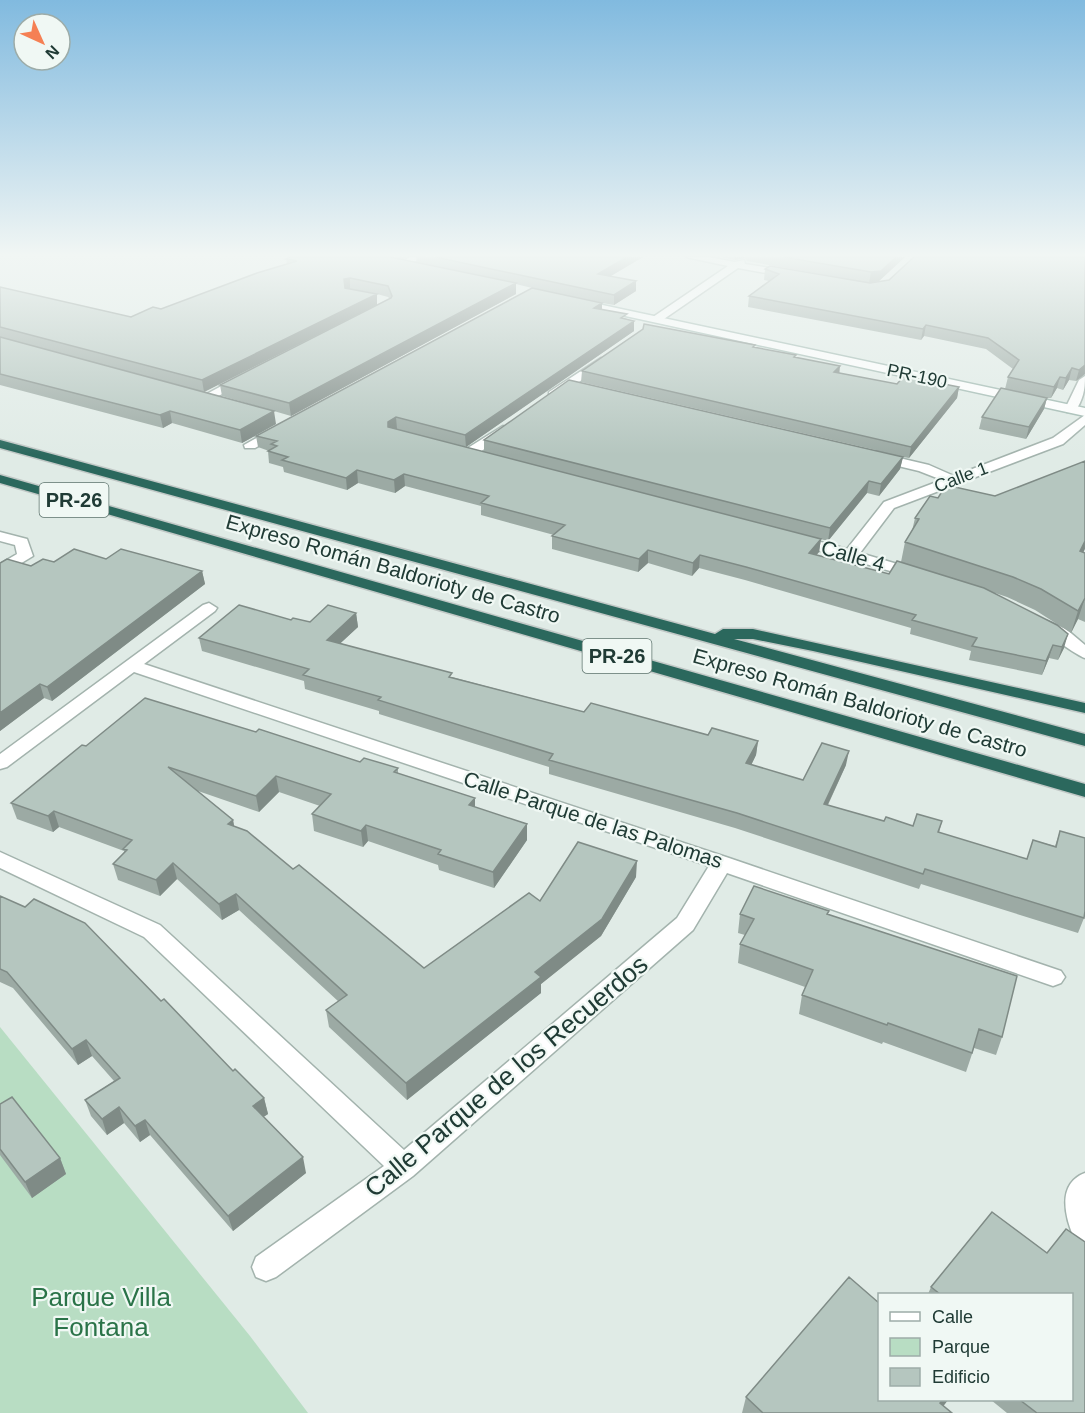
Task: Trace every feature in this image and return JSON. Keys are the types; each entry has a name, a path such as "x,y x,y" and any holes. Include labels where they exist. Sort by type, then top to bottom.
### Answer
{"highway":[{"name":"Expreso Román Baldorioty de Castro","path":"0,444 1085,740"},
{"name":"Expreso Román Baldorioty de Castro","path":"0,479 1085,791"},
{"path":"702,634 753,634 1085,708"}],"street":[{"name":"PR-190","path":"675,323 1085,412"},
{"path":"540,404 573,387 614,351"},
{"path":"229,403 202,395 249,376"},
{"path":"1071,409 1085,380"},
{"name":"Calle 1","path":"851,554 889,506 1058,441 1085,419"},
{"path":"250,445 293,422"},
{"path":"490,460 462,453 513,423"},
{"path":"866,454 924,468 953,480"},
{"path":"0,536 22,542 25,556 0,571"},
{"name":"Calle 4","path":"784,537 931,578"},
{"path":"0,763 209,608"},
{"path":"1029,617 1060,633 1085,653"},
{"name":"Calle Parque de las Palomas","path":"132,666 722,863 1053,977"},
{"path":"0,859 153,931 404,1167"},
{"name":"Calle Parque de los Recuerdos","path":"266,1267 404,1167 686,924 722,863"},
{"path":"1082,1225 1079,1193 1085,1185"}],"green space":[{"name":"Parque Villa Fontana","path":"0,1027 250,1336 308,1413 0,1413"}],"building":[{"path":"0,323 318,323 202,380 0,327"},
{"path":"342,323 440,323 289,403 220,385"},
{"path":"467,323 631,323 465,435 396,417 388,422 388,427 821,539 809,553 889,574 897,561 984,588 1057,625 1068,634 1062,647 1053,645 1046,661 972,646 977,638 912,620 916,615 746,567 700,555 693,563 648,550 639,559 552,536 565,525 481,503 489,496 404,474 394,480 357,470 346,478 282,460 288,457 268,451 277,446 271,444 277,441 256,436"},
{"path":"891,323 1085,323 1085,365 1079,370 1072,368 1066,378 1060,377 1054,387 1008,377 1019,360 988,338 926,325 923,329"},
{"path":"644,324 755,345 753,347 840,366 834,372 897,384 904,376 959,387 911,447 582,371 643,329"},
{"path":"0,337 274,411 240,430 170,411 160,415 0,374"},
{"path":"569,380 903,457 881,484 869,481 830,528 484,440"},
{"path":"1001,388 1047,398 1029,427 982,417"},
{"path":"1085,461 1085,541 1080,551 1085,553 1085,598 1078,611 1041,589 1013,577 905,542 919,519 915,518 930,496 938,498 946,485 995,496"},
{"path":"74,549 106,559 121,549 202,571 47,687 40,684 0,713 0,563 7,559 31,566 43,559 54,562"},
{"path":"239,605 291,620 293,618 310,622 328,605 356,613 327,640 452,673 449,677 584,712 591,703 708,735 712,728 758,741 746,763 803,780 822,743 849,751 824,804 884,821 886,817 913,826 917,814 942,821 938,832 1027,859 1033,840 1056,847 1060,831 1085,838 1084,918 925,869 923,874 737,813 549,760 553,754 378,700 381,697 303,675 309,669 199,638"},
{"path":"145,698 256,732 259,729 360,762 364,758 398,768 394,772 475,798 469,805 527,824 493,872 438,854 441,850 366,825 361,831 312,814 331,794 276,776 256,796 168,767 233,820 228,824 247,831 293,869 299,865 424,968 529,893 540,901 578,842 637,861 602,919 535,972 541,977 406,1083 326,1010 347,995 236,894 219,904 173,863 156,880 113,864 127,850 123,849 132,840 54,811 48,816 11,803 82,745 86,746"},
{"path":"754,886 829,911 827,914 1017,976 1002,1037 979,1029 972,1053 802,995 813,970 740,944 754,919 740,914"},
{"path":"0,896 25,907 34,899 85,923 161,1001 164,999 233,1071 235,1069 264,1098 253,1106 303,1157 228,1216 145,1120 135,1126 119,1107 102,1119 85,1100 120,1078 86,1040 72,1049 7,972 0,969"},
{"path":"12,1097 60,1158 25,1182 0,1149 0,1104"},
{"path":"992,1212 1047,1253 1066,1229 1085,1242 1085,1413 1037,1413 1021,1401 1073,1401 1073,1293 939,1293 931,1287"},
{"path":"849,1277 878,1302 878,1401 941,1401 940,1403 952,1413 763,1413 746,1397"}]}
